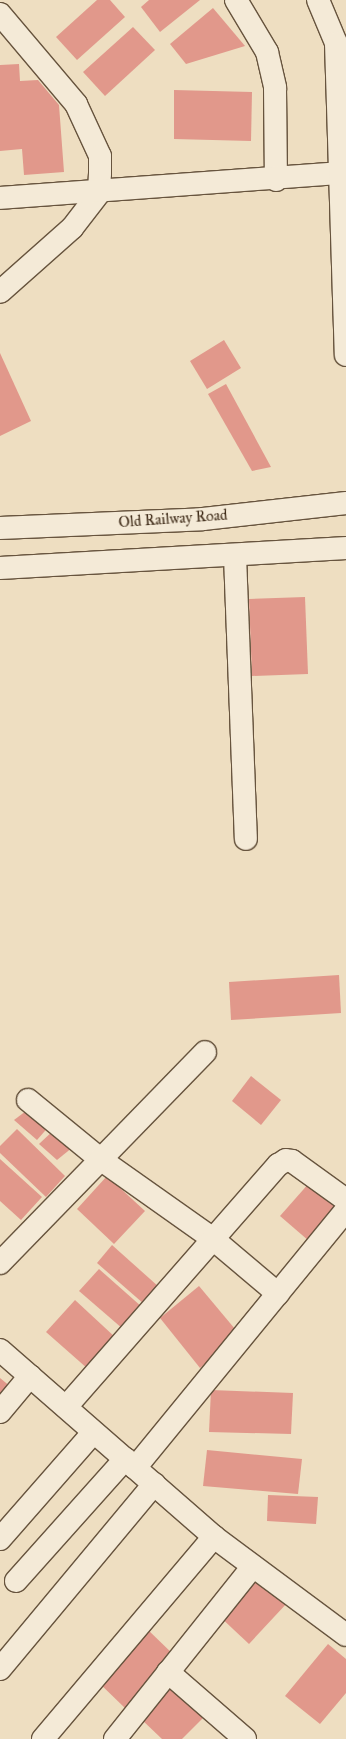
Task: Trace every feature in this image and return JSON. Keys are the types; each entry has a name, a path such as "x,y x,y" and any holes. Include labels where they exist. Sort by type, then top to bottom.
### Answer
{"street":[{"path":"236,0 267,52 274,81 276,180"},
{"path":"318,0 336,43 343,142 341,173 346,355"},
{"path":"0,292 72,228 99,193 100,156 89,127 76,104 4,25"},
{"path":"0,198 99,193 276,180 341,173"},
{"name":"Old Railway Road","path":"0,528 203,518 346,503"},
{"path":"0,568 235,556 346,548"},
{"path":"235,556 246,839"},
{"path":"0,1263 205,1052"},
{"path":"28,1100 100,1159 213,1239 278,1294"},
{"path":"66,1407 213,1239 286,1160 346,1200"},
{"path":"16,1581 130,1463 278,1294 346,1210"},
{"path":"0,1350 66,1407 92,1434 130,1463 214,1537 346,1635"},
{"path":"0,1412 30,1376"},
{"path":"0,1539 92,1434"},
{"path":"0,1669 154,1484"},
{"path":"43,1739 214,1537"},
{"path":"115,1739 253,1566"},
{"path":"168,1672 245,1739"}],"building":[{"path":"97,0 110,0 125,17 77,60 56,37"},
{"path":"149,0 200,0 160,32 141,7"},
{"path":"213,8 245,46 186,64 170,44"},
{"path":"133,27 155,50 105,96 83,72"},
{"path":"19,64 20,81 38,80 59,105 64,172 24,175 22,149 0,151 0,65"},
{"path":"174,90 252,92 251,141 174,139"},
{"path":"224,340 241,368 207,389 190,361"},
{"path":"0,353 31,421 0,436"},
{"path":"226,384 271,467 252,471 208,394"},
{"path":"305,597 308,674 252,676 249,599"},
{"path":"339,975 341,1013 231,1020 229,982"},
{"path":"251,1076 281,1100 261,1125 232,1101"},
{"path":"30,1108 51,1124 37,1140 14,1120"},
{"path":"17,1129 65,1176 46,1197 0,1153 0,1146"},
{"path":"55,1129 73,1147 57,1160 39,1144"},
{"path":"0,1159 42,1197 21,1220 0,1201"},
{"path":"107,1176 145,1211 114,1244 77,1209"},
{"path":"310,1182 338,1207 309,1241 280,1216"},
{"path":"112,1245 159,1287 144,1304 97,1263"},
{"path":"99,1269 142,1307 123,1329 79,1291"},
{"path":"199,1286 240,1335 200,1368 160,1318"},
{"path":"75,1300 116,1338 88,1369 46,1332"},
{"path":"0,1378 11,1387 0,1400"},
{"path":"211,1390 293,1393 291,1434 209,1432"},
{"path":"207,1450 302,1459 298,1494 203,1486"},
{"path":"268,1495 318,1497 316,1524 267,1521"},
{"path":"255,1572 288,1602 249,1644 217,1614"},
{"path":"145,1627 178,1659 128,1711 95,1679"},
{"path":"328,1644 346,1659 346,1693 320,1724 285,1696"},
{"path":"175,1682 207,1714 182,1739 162,1739 140,1718"}]}
